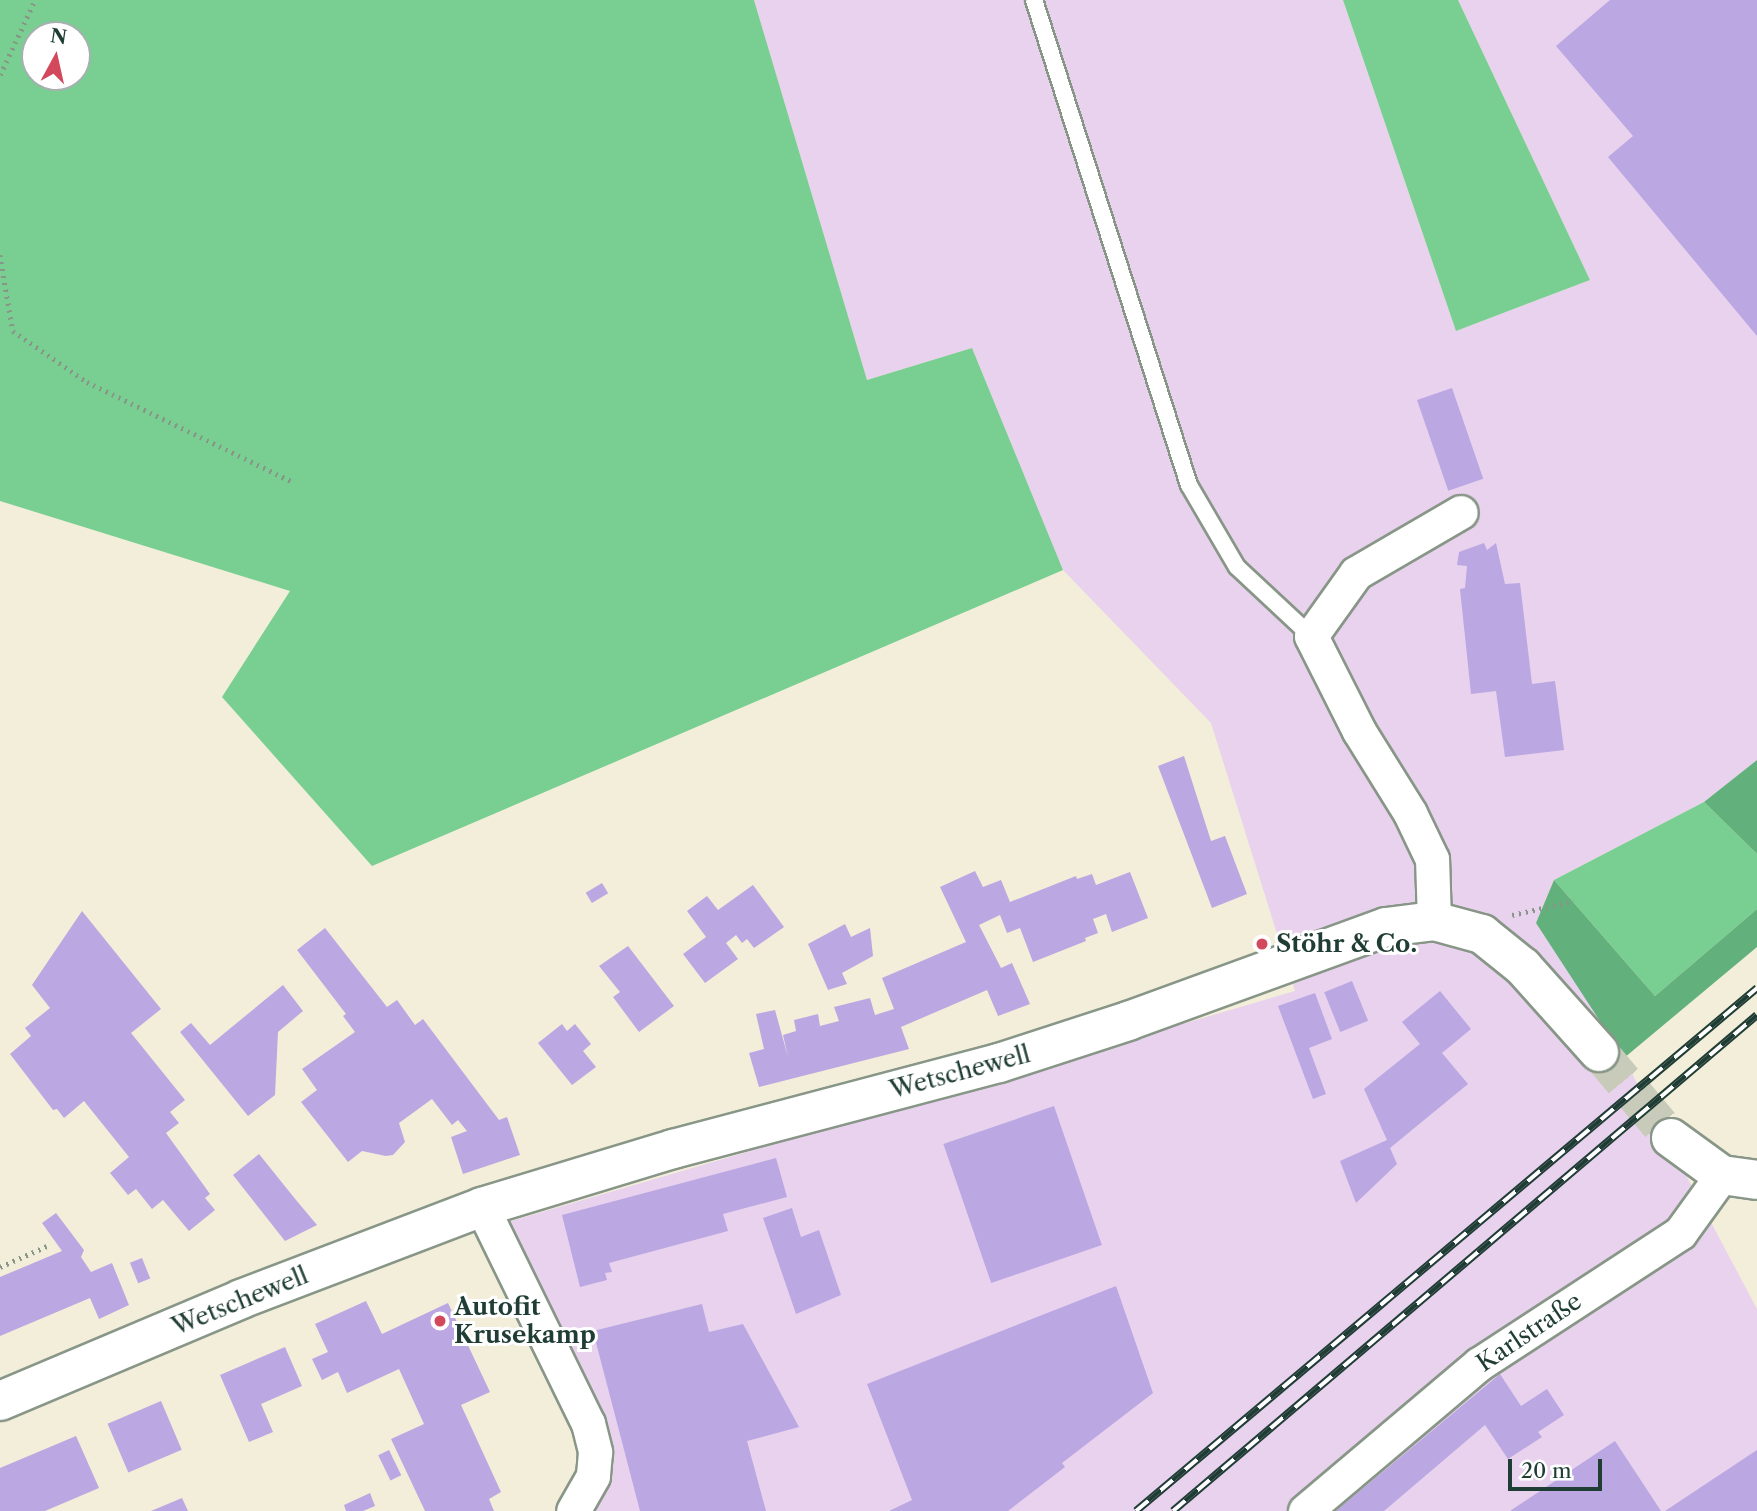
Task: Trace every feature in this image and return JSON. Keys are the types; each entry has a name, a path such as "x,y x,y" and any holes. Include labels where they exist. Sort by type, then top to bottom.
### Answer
{"street":[{"path":"1434,920 1432,859 1410,813 1359,731 1311,636 1356,573 1461,512"},
{"name":"Wetschewell","path":"0,1401 241,1299 482,1207 673,1149 999,1063 1128,1021 1386,927 1434,920 1482,934 1523,967 1599,1052"},
{"path":"1671,1138 1739,1177"},
{"name":"Karlstraße","path":"1305,1511 1479,1364 1680,1233 1739,1177"},
{"path":"482,1207 588,1423 595,1452 593,1476 573,1511"}],"lane":[{"path":"1034,0 1189,485 1237,567 1311,636"}],"path":[{"path":"0,75 35,0"},
{"path":"0,255 13,331 87,382 293,482"},
{"path":"1502,919 1529,909 1573,901"},
{"path":"0,1267 47,1246"}],"shaded area":[{"path":"754,0 1343,0 1456,331 1590,280 1458,0 1757,0 1757,760 1704,802 1554,880 1536,923 1611,1034 1757,1309 1757,1511 584,1511 607,1471 498,1225 1295,991 1211,723 1063,570 972,348 867,380"}],"green space":[{"path":"0,0 754,0 867,380 972,348 1063,570 372,866 222,697 290,591 0,501"},
{"path":"1343,0 1458,0 1590,280 1456,331"},
{"path":"1757,760 1757,854 1704,802"},
{"path":"1704,802 1757,854 1757,909 1655,996 1554,880"},
{"path":"1554,880 1655,996 1757,909 1757,947 1624,1058 1536,923"}],"building":[{"path":"1610,0 1757,0 1757,336 1608,157 1633,136 1556,46"},
{"path":"1452,388 1483,479 1448,491 1417,400"},
{"path":"1484,543 1487,550 1496,543 1505,584 1520,583 1532,684 1555,681 1564,750 1505,757 1496,691 1471,694 1460,589 1465,588 1467,566 1457,565 1459,552"},
{"path":"1184,756 1211,841 1225,836 1247,894 1212,908 1158,766"},
{"path":"975,871 983,887 1001,880 1010,902 1076,876 1077,879 1092,874 1096,885 1130,872 1148,918 1112,932 1106,914 1093,919 1098,933 1085,938 1086,941 1033,962 1020,928 1007,933 1000,915 979,925 1001,968 1012,963 1030,1004 998,1016 987,990 901,1027 909,1049 759,1087 749,1053 764,1049 756,1014 775,1010 788,1057 783,1035 796,1031 794,1020 818,1014 820,1026 839,1021 834,1007 870,998 875,1015 894,1009 882,978 966,942 940,887"},
{"path":"602,883 608,893 592,903 586,893"},
{"path":"753,885 784,927 754,948 747,939 742,943 736,935 726,943 738,959 705,983 683,954 706,937 687,911 707,896 718,910"},
{"path":"82,911 161,1009 131,1033 185,1100 170,1112 179,1123 166,1133 210,1194 205,1198 215,1210 189,1231 163,1200 152,1209 136,1189 128,1195 110,1173 129,1157 84,1101 64,1118 57,1109 53,1110 10,1054 31,1036 25,1028 50,1008 32,985"},
{"path":"845,924 851,937 870,928 873,956 842,973 847,984 828,990 808,944"},
{"path":"325,928 387,1007 397,1000 415,1025 423,1019 499,1120 507,1117 520,1155 463,1174 451,1137 467,1131 458,1120 452,1125 432,1099 399,1123 405,1142 393,1155 362,1151 348,1162 301,1102 317,1090 302,1069 355,1032 343,1016 346,1014 297,950"},
{"path":"628,946 674,1006 639,1032 613,997 620,992 599,966"},
{"path":"1352,981 1368,1021 1340,1032 1324,992"},
{"path":"283,985 303,1011 278,1032 275,1095 248,1116 180,1032 191,1023 210,1045"},
{"path":"1440,991 1471,1029 1442,1053 1468,1084 1390,1148 1397,1164 1356,1203 1340,1161 1387,1140 1364,1089 1420,1044 1402,1022"},
{"path":"1315,993 1332,1039 1309,1048 1326,1094 1313,1099 1278,1006"},
{"path":"562,1024 567,1031 575,1024 591,1044 583,1051 596,1067 572,1085 538,1043"},
{"path":"1054,1106 1102,1245 991,1283 943,1144"},
{"path":"259,1154 317,1225 285,1241 233,1175"},
{"path":"776,1158 787,1197 723,1214 728,1231 609,1263 612,1272 605,1273 607,1280 580,1287 562,1215"},
{"path":"792,1208 801,1237 819,1230 841,1295 796,1314 763,1218"},
{"path":"56,1213 84,1250 81,1257 91,1272 112,1263 129,1305 99,1319 90,1298 0,1336 0,1277 62,1251 42,1223"},
{"path":"142,1258 150,1278 138,1283 130,1263"},
{"path":"1116,1286 1153,1393 1062,1463 1065,1467 1008,1511 889,1511 912,1500 867,1384"},
{"path":"366,1301 382,1334 448,1303 490,1392 461,1405 501,1492 489,1499 494,1511 425,1511 391,1439 424,1424 399,1369 347,1393 338,1372 322,1380 312,1359 328,1352 315,1324"},
{"path":"702,1304 709,1332 743,1324 799,1427 747,1441 766,1511 640,1511 593,1331"},
{"path":"285,1347 302,1386 261,1404 273,1432 249,1442 220,1375"},
{"path":"1500,1374 1521,1406 1547,1389 1564,1415 1538,1432 1542,1437 1508,1459 1485,1425 1384,1511 1336,1511"},
{"path":"161,1401 182,1450 128,1472 108,1424"},
{"path":"76,1436 99,1488 45,1511 0,1511 0,1468"},
{"path":"1615,1441 1661,1511 1510,1511"},
{"path":"389,1450 401,1475 390,1480 378,1455"},
{"path":"1757,1450 1757,1511 1665,1511"},
{"path":"370,1493 375,1506 363,1511 346,1511 344,1505"},
{"path":"182,1498 188,1511 151,1511"}],"tunnel":[{"path":"1599,1052 1671,1138"}],"railway":[{"path":"1136,1511 1757,988"},
{"path":"1173,1511 1757,1015"}],"place":[{"name":"Stöhr & Co.","path":"1262,944"},
{"name":"Autofit Krusekamp","path":"440,1321"}]}
